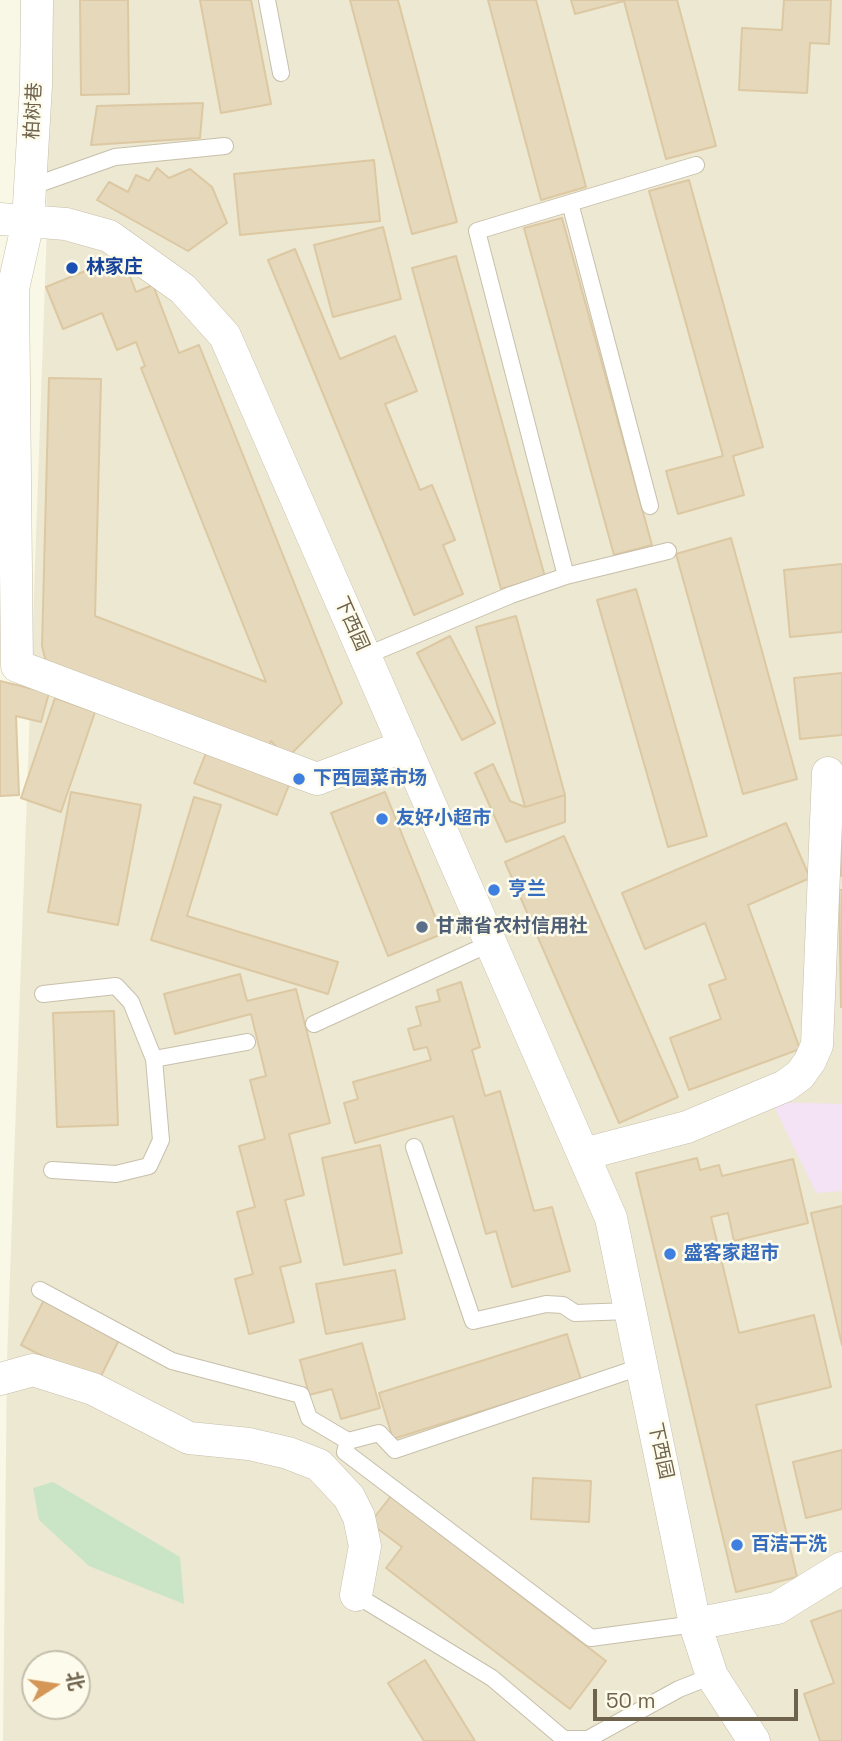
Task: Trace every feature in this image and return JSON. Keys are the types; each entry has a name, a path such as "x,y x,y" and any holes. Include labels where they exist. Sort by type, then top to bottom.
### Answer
{"street":[{"name":"柏树巷","path":"37,0 36,85 30,187 14,220 18,666 317,779 405,746"},
{"name":"下西园","path":"14,220 66,224 109,236 183,289 225,336 611,1218 695,1624 712,1676 754,1741"},
{"path":"584,1154 687,1127 785,1086 800,1076 810,1062 817,1045 833,884 828,772"},
{"path":"0,1379 33,1370 93,1389 189,1438 249,1444 288,1452 319,1465 349,1497 359,1517 365,1546 356,1595"},
{"path":"695,1624 777,1608 842,1568"}],"lane":[{"path":"267,0 281,72"},
{"path":"30,187 116,158 225,146"},
{"path":"566,576 477,231 696,166"},
{"path":"570,203 650,506"},
{"path":"365,656 511,595 566,576 668,551"},
{"path":"314,1024 491,943"},
{"path":"43,995 116,986 131,1002 153,1059 161,1140 149,1166 116,1174 52,1170"},
{"path":"153,1059 247,1042"},
{"path":"414,1147 473,1321 547,1304 563,1305 575,1313 629,1311"},
{"path":"40,1290 172,1361 300,1395 309,1418 348,1441 379,1433 395,1450 643,1366"},
{"path":"348,1441 345,1452 591,1638 695,1624"},
{"path":"356,1595 492,1678 564,1738 587,1739 679,1689 712,1676"}],"shaded area":[{"path":"32,0 842,0 842,1741 3,1741 7,1361 47,225 44,40"},
{"path":"772,1102 842,1104 842,1191 816,1193"}],"green space":[{"path":"53,1482 180,1557 184,1604 89,1566 39,1520 33,1488"}],"building":[{"path":"80,0 128,0 129,94 81,95"},
{"path":"200,0 251,0 271,104 221,113"},
{"path":"350,0 398,0 457,222 412,234"},
{"path":"488,0 536,0 586,187 541,200"},
{"path":"571,0 677,0 716,146 666,159 624,1 575,14"},
{"path":"784,0 831,0 829,44 810,43 807,93 739,90 742,28 782,30"},
{"path":"203,103 200,138 91,145 97,106"},
{"path":"374,160 380,221 240,235 234,174"},
{"path":"157,168 169,178 190,169 212,187 227,223 188,251 97,200 109,182 128,192 136,175 149,181"},
{"path":"689,180 763,447 733,456 744,495 678,514 666,471 723,456 649,191"},
{"path":"562,218 652,545 614,555 524,228"},
{"path":"383,227 401,299 333,317 314,245"},
{"path":"295,249 340,359 395,336 417,391 385,404 420,490 432,485 455,540 443,545 463,594 414,615 268,260"},
{"path":"122,256 136,292 153,285 179,353 199,345 342,703 287,758 271,741 267,751 47,666 42,646 49,378 101,379 95,616 266,682 141,368 145,366 136,342 117,350 102,313 63,329 46,287"},
{"path":"456,256 545,577 501,589 412,268"},
{"path":"731,538 797,779 743,794 676,554"},
{"path":"842,564 842,632 790,637 784,570"},
{"path":"636,589 707,836 668,847 597,600"},
{"path":"516,616 565,795 525,807 476,627"},
{"path":"450,636 495,723 462,740 417,653"},
{"path":"842,673 842,735 800,739 794,678"},
{"path":"0,681 49,693 41,722 16,716 19,795 0,796"},
{"path":"55,698 95,712 61,812 21,798"},
{"path":"206,753 289,785 277,815 194,783"},
{"path":"493,764 510,801 525,807 565,795 565,822 506,842 475,773"},
{"path":"71,792 141,805 118,925 48,912"},
{"path":"385,792 442,934 388,956 331,813"},
{"path":"194,797 221,805 187,916 338,962 328,994 151,940"},
{"path":"842,810 842,876 841,876 839,811"},
{"path":"786,823 810,878 748,905 800,1049 689,1090 670,1038 721,1019 709,985 726,979 705,923 645,949 622,893"},
{"path":"564,836 678,1097 619,1123 505,862"},
{"path":"839,890 842,890 842,1007 841,1007"},
{"path":"240,974 247,1001 296,989 330,1123 289,1134 304,1195 285,1200 301,1262 280,1267 294,1322 249,1334 235,1279 253,1274 237,1212 255,1207 239,1146 265,1139 250,1080 266,1076 251,1014 175,1034 164,994"},
{"path":"461,982 480,1047 472,1050 485,1096 500,1091 534,1211 552,1207 570,1271 512,1287 496,1231 486,1234 453,1116 355,1143 344,1103 358,1099 353,1082 431,1060 427,1047 414,1050 408,1029 421,1025 416,1007 440,1001 437,990"},
{"path":"114,1011 118,1125 57,1127 53,1013"},
{"path":"380,1145 402,1253 344,1265 322,1158"},
{"path":"697,1158 700,1170 719,1165 722,1176 793,1159 808,1223 734,1241 728,1213 711,1217 739,1333 814,1315 831,1387 756,1405 797,1577 736,1592 636,1173"},
{"path":"842,1206 842,1345 811,1213"},
{"path":"395,1270 405,1319 326,1334 316,1284"},
{"path":"45,1298 121,1336 97,1384 21,1345"},
{"path":"567,1334 581,1380 393,1439 379,1393"},
{"path":"362,1343 380,1408 341,1419 332,1389 309,1395 300,1360"},
{"path":"842,1450 842,1509 806,1518 793,1462"},
{"path":"533,1478 591,1481 589,1522 531,1519"},
{"path":"391,1496 606,1661 570,1709 386,1568 402,1547 370,1523"},
{"path":"842,1610 842,1741 820,1741 804,1694 834,1683 811,1621"},
{"path":"425,1660 475,1741 424,1741 388,1683"}],"place":[{"name":"林家庄","path":"72,268"},
{"name":"下西园菜市场","path":"299,779"},
{"name":"友好小超市","path":"382,819"},
{"name":"亨兰","path":"494,890"},
{"name":"甘肃省农村信用社","path":"422,927"},
{"name":"盛客家超市","path":"670,1254"},
{"name":"百洁干洗","path":"737,1545"}]}
